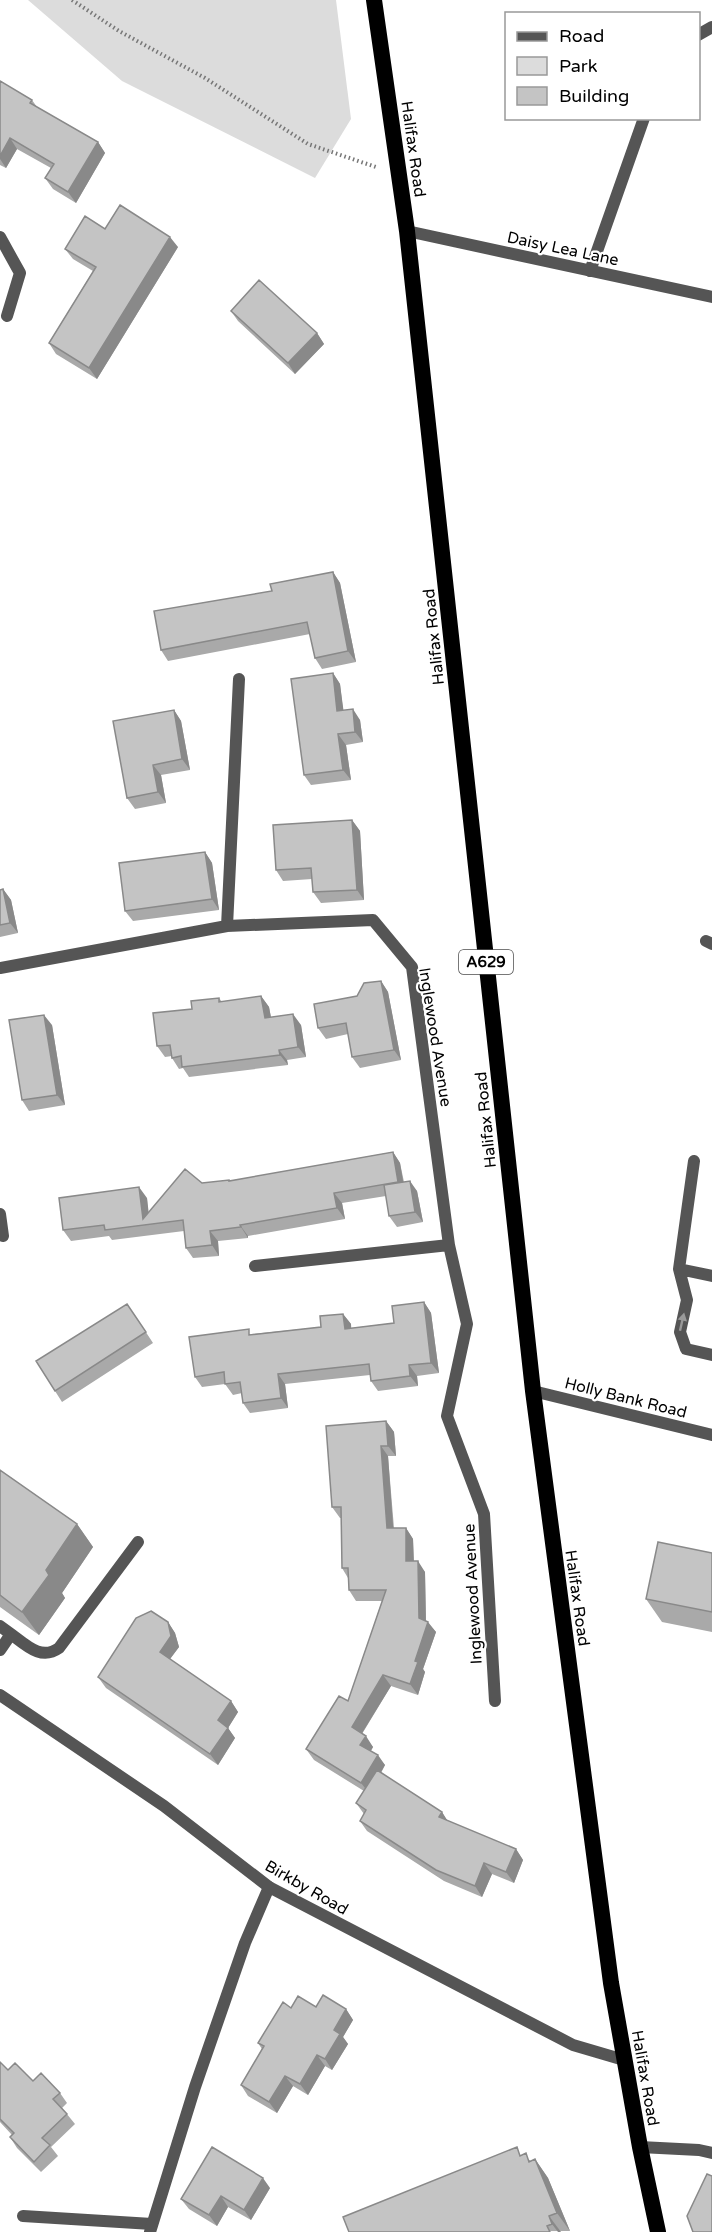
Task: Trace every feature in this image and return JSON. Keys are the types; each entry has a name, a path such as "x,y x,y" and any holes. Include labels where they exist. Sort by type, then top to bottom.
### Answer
{"highway":[{"name":"Halifax Road","path":"374,0 407,231 533,1391 611,1983 640,2147 658,2232"}],"street":[{"path":"590,271 643,120"},
{"name":"Daisy Lea Lane","path":"407,231 712,297"},
{"path":"0,237 20,273 7,316"},
{"path":"227,926 239,679"},
{"name":"Inglewood Avenue","path":"0,968 227,926 373,920 412,967 449,1245 467,1324 447,1416 484,1514 495,1701"},
{"path":"694,1161 679,1269 687,1300 680,1332 686,1349 712,1355"},
{"path":"0,1214 3,1236"},
{"path":"255,1266 449,1245"},
{"path":"679,1269 712,1276"},
{"name":"Holly Bank Road","path":"533,1391 712,1435"},
{"path":"0,1626 34,1650 44,1654 52,1653 59,1648 138,1542"},
{"path":"0,1650 11,1634"},
{"name":"Birkby Road","path":"0,1695 164,1806 269,1887 573,2045 624,2060"},
{"path":"23,2216 151,2228 195,2087 245,1943 269,1887"},
{"path":"640,2147 699,2150 712,2153"}],"path":[{"path":"72,0 119,31 204,78 308,144 399,175"}],"green space":[{"path":"28,0 336,0 351,119 315,178 122,81"}],"building":[{"path":"0,81 32,100 30,103 98,142 68,192 45,178 54,164 10,138 0,156"},
{"path":"120,205 170,237 89,368 49,343 96,267 65,249 85,216 105,229"},
{"path":"259,280 317,333 288,363 231,311"},
{"path":"333,572 348,651 315,658 307,622 161,650 154,611 272,591 270,584"},
{"path":"333,673 337,711 353,709 355,732 338,734 343,770 304,775 291,679"},
{"path":"174,710 182,759 153,765 158,792 127,798 113,721"},
{"path":"352,820 357,890 313,892 311,868 276,870 273,825"},
{"path":"205,852 212,899 125,911 119,863"},
{"path":"3,889 10,923 0,925 0,890"},
{"path":"381,981 394,1050 352,1057 346,1023 318,1028 314,1004 357,996 364,983"},
{"path":"261,996 265,1018 293,1014 298,1047 279,1050 280,1055 182,1067 181,1056 172,1058 170,1045 157,1046 153,1013 192,1009 191,1001 219,998 219,1002"},
{"path":"44,1015 57,1095 22,1100 9,1020"},
{"path":"393,1152 398,1182 334,1193 337,1208 210,1231 212,1245 186,1248 183,1220 105,1230 104,1225 63,1230 59,1198 139,1187 143,1219 185,1169 202,1183 229,1181"},
{"path":"410,1181 415,1212 389,1216 384,1185"},
{"path":"424,1302 431,1363 409,1365 410,1376 371,1381 369,1364 278,1374 281,1398 243,1403 240,1382 225,1384 224,1372 195,1377 189,1337 249,1329 249,1335 321,1327 320,1316 343,1314 345,1329 394,1323 392,1306"},
{"path":"127,1304 146,1332 55,1391 36,1361"},
{"path":"386,1421 388,1446 381,1446 387,1528 406,1528 406,1561 418,1561 419,1618 428,1622 410,1684 383,1675 352,1727 366,1736 360,1745 378,1755 361,1783 306,1749 339,1696 348,1701 386,1590 349,1590 348,1568 342,1568 341,1507 332,1507 326,1426"},
{"path":"0,1470 77,1524 46,1570 49,1575 22,1612 0,1595"},
{"path":"658,1542 712,1553 712,1612 646,1599"},
{"path":"151,1611 168,1622 171,1636 160,1652 231,1701 218,1720 228,1728 210,1754 98,1677 136,1618"},
{"path":"377,1770 442,1812 439,1817 516,1849 506,1872 484,1863 475,1886 436,1870 360,1821 366,1810 356,1803"},
{"path":"323,1995 346,2009 334,2030 340,2034 325,2059 317,2055 300,2084 285,2076 269,2102 241,2085 264,2046 258,2043 283,2002 291,2008 298,1996 316,2007"},
{"path":"0,2062 8,2070 15,2063 33,2081 41,2073 60,2093 53,2099 67,2114 42,2138 50,2145 34,2162 10,2137 14,2133 0,2119"},
{"path":"212,2147 263,2178 244,2210 221,2196 209,2215 181,2199"},
{"path":"517,2147 520,2156 526,2153 529,2162 535,2159 557,2213 549,2216 552,2224 547,2226 550,2232 349,2232 343,2217"},
{"path":"707,2174 712,2176 712,2232 693,2232 687,2216"}]}
